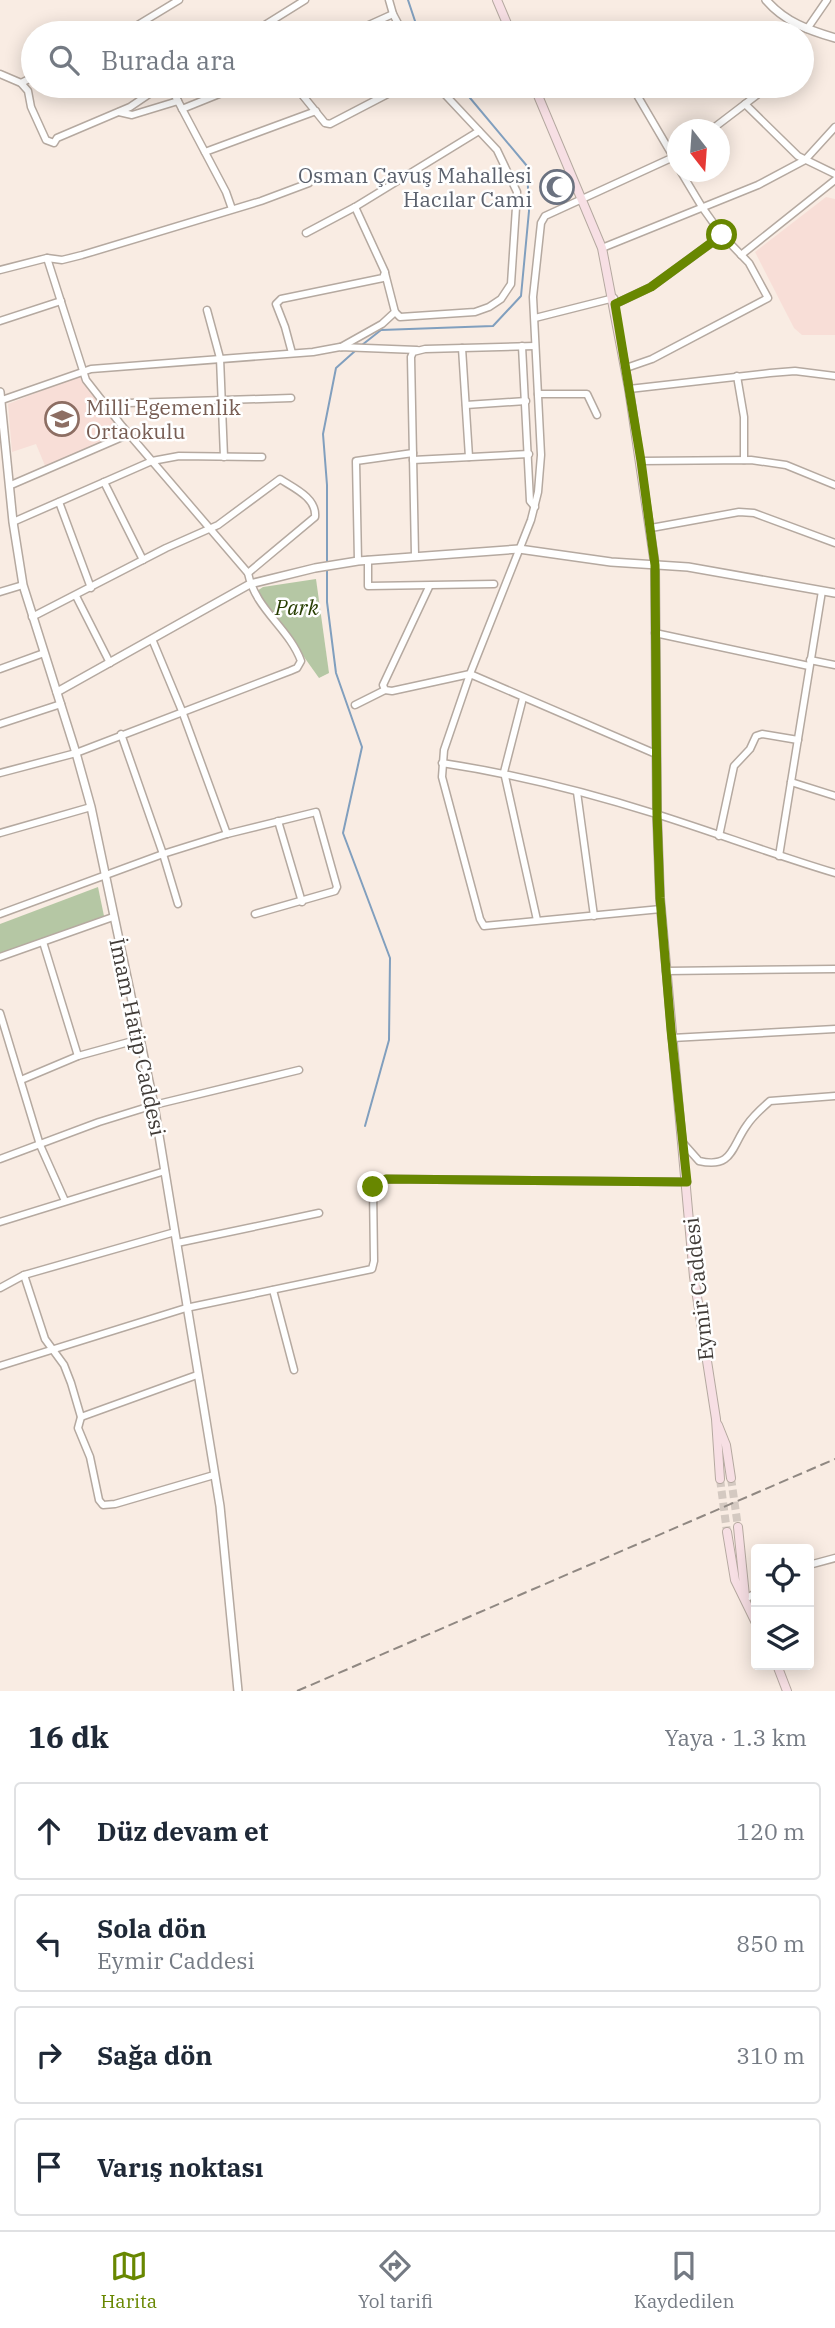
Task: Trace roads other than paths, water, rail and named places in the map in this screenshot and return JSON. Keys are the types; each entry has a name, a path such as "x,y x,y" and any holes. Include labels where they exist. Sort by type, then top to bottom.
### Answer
{"main road":[{"path":"497,0 506,21"},
{"name":"Eymir Caddesi","path":"539,98 602,248 626,368 651,528 655,565 657,814 661,909 694,1277 702,1343 716,1419 720,1479"},
{"name":"Eymir Caddesi","path":"716,1419 726,1445 731,1478"},
{"path":"738,1527 746,1600"},
{"path":"727,1532 735,1580 751,1612"},
{"path":"779,1670 787,1691"}],"street":[{"path":"273,21 305,0"},
{"path":"389,0 397,21"},
{"path":"766,0 792,21"},
{"path":"813,21 827,0"},
{"path":"144,21 177,1"},
{"path":"378,21 393,14"},
{"path":"814,31 835,38"},
{"path":"0,74 21,83"},
{"path":"29,98 46,141 54,143 57,138 119,112 142,98"},
{"path":"176,98 226,192 232,209"},
{"path":"119,112 132,115 202,98"},
{"path":"305,98 325,123 330,124 380,98"},
{"path":"355,207 385,272 395,312 400,317 475,312 501,299 511,285 517,192 497,150 448,98"},
{"path":"639,98 667,144"},
{"path":"725,119 753,98"},
{"path":"745,104 805,160 835,174"},
{"path":"205,152 316,111"},
{"path":"602,248 758,185 805,160 835,127"},
{"path":"306,233 355,207 479,131"},
{"path":"661,909 537,920 491,927 482,924 442,777 442,763 470,674 535,507 541,471 533,297 541,223 545,216 667,163"},
{"path":"741,255 835,180"},
{"path":"626,368 652,359 768,298 749,263 722,235 687,182"},
{"path":"0,270 47,258 62,260 82,255 309,183"},
{"path":"535,318 614,301 651,287 722,235"},
{"path":"0,773 76,753 290,671 297,668 301,661 290,640 253,594 248,573 129,435 82,373 47,258"},
{"path":"292,353 285,327 277,312 276,304 281,299 374,282 383,278 385,272"},
{"path":"0,321 61,301"},
{"path":"207,310 220,358 224,457"},
{"path":"340,348 382,324 395,312"},
{"path":"522,346 530,501 535,507"},
{"path":"1,396 91,369 141,364 340,348 417,350 535,346"},
{"path":"462,348 469,457"},
{"path":"415,555 411,357 412,352 417,350"},
{"path":"629,389 795,372 835,376"},
{"path":"737,376 744,416 744,460"},
{"path":"538,394 587,394 597,415"},
{"name":"İmam Hatip Caddesi","path":"1,396 13,522 23,585 91,807 154,1105 220,1506 238,1691"},
{"path":"110,411 128,403 291,398"},
{"path":"466,405 526,401"},
{"path":"11,485 129,435"},
{"path":"358,561 356,461 413,456 529,454"},
{"path":"13,522 152,461 170,456 262,457"},
{"path":"641,461 744,460 786,465 835,485"},
{"path":"33,617 211,528 244,508 280,479 308,498 316,511 312,522 248,573"},
{"path":"104,482 143,560"},
{"path":"59,502 91,588"},
{"path":"651,528 747,512 835,544"},
{"path":"57,692 250,584 314,568 358,561 415,555 519,550 611,562 688,567 835,593"},
{"path":"368,560 368,586 494,584"},
{"path":"0,592 23,585"},
{"path":"385,690 383,685 429,587"},
{"path":"779,856 822,592"},
{"path":"76,596 110,663"},
{"path":"656,633 810,663 835,665"},
{"path":"152,639 182,711 227,834"},
{"path":"0,669 44,653"},
{"path":"355,705 385,690 392,691 470,674 656,754"},
{"path":"523,698 504,772 537,920"},
{"path":"0,724 61,704"},
{"path":"121,734 163,853 177,904"},
{"path":"719,836 734,766 750,748 756,736 762,734 798,740"},
{"path":"442,763 504,772 657,814 835,873"},
{"path":"791,782 835,796"},
{"path":"578,792 594,916"},
{"path":"0,833 91,807"},
{"path":"0,914 163,853 316,812 337,887 335,891 255,914"},
{"path":"278,821 302,902"},
{"path":"0,957 113,917"},
{"path":"43,942 78,1056"},
{"path":"666,971 835,969"},
{"path":"0,1013 40,1145 65,1201"},
{"path":"672,1038 835,1029"},
{"path":"21,1080 78,1056 140,1039"},
{"path":"0,1159 99,1122 154,1105 299,1070"},
{"path":"683,1143 699,1161 720,1162 730,1156 747,1124 770,1101 835,1096"},
{"path":"0,1222 165,1171"},
{"path":"0,1366 186,1308 372,1269 373,1187 378,1181 687,1182"},
{"path":"177,1243 319,1213"},
{"path":"0,1288 24,1275 175,1232"},
{"path":"24,1275 45,1339 64,1364 80,1417 78,1428 90,1457 99,1500 103,1505 115,1504 214,1475"},
{"path":"273,1290 294,1370"},
{"path":"80,1417 197,1375"},
{"path":"814,1564 835,1558"},
{"path":"746,1600 751,1596"}],"waterway":[{"path":"408,0 415,21"},
{"path":"362,345 381,330 493,326 521,296 529,211 527,166 470,98"},
{"path":"327,563 327,485 323,434 336,368 355,351"},
{"path":"327,568 327,602 336,673 362,747 343,833 390,958 389,1040 365,1126"}],"tunnel":[{"path":"731,1478 738,1527"},
{"path":"720,1479 727,1532"}],"railway":[{"path":"297,1691 835,1459"}],"place":[{"name":"Osman Çavuş Mahallesi Hacılar Cami","path":"557,187"},
{"name":"Milli Egemenlik Ortaokulu","path":"62,419"}],"park label":[{"name":"Park","path":"297,607"}]}
